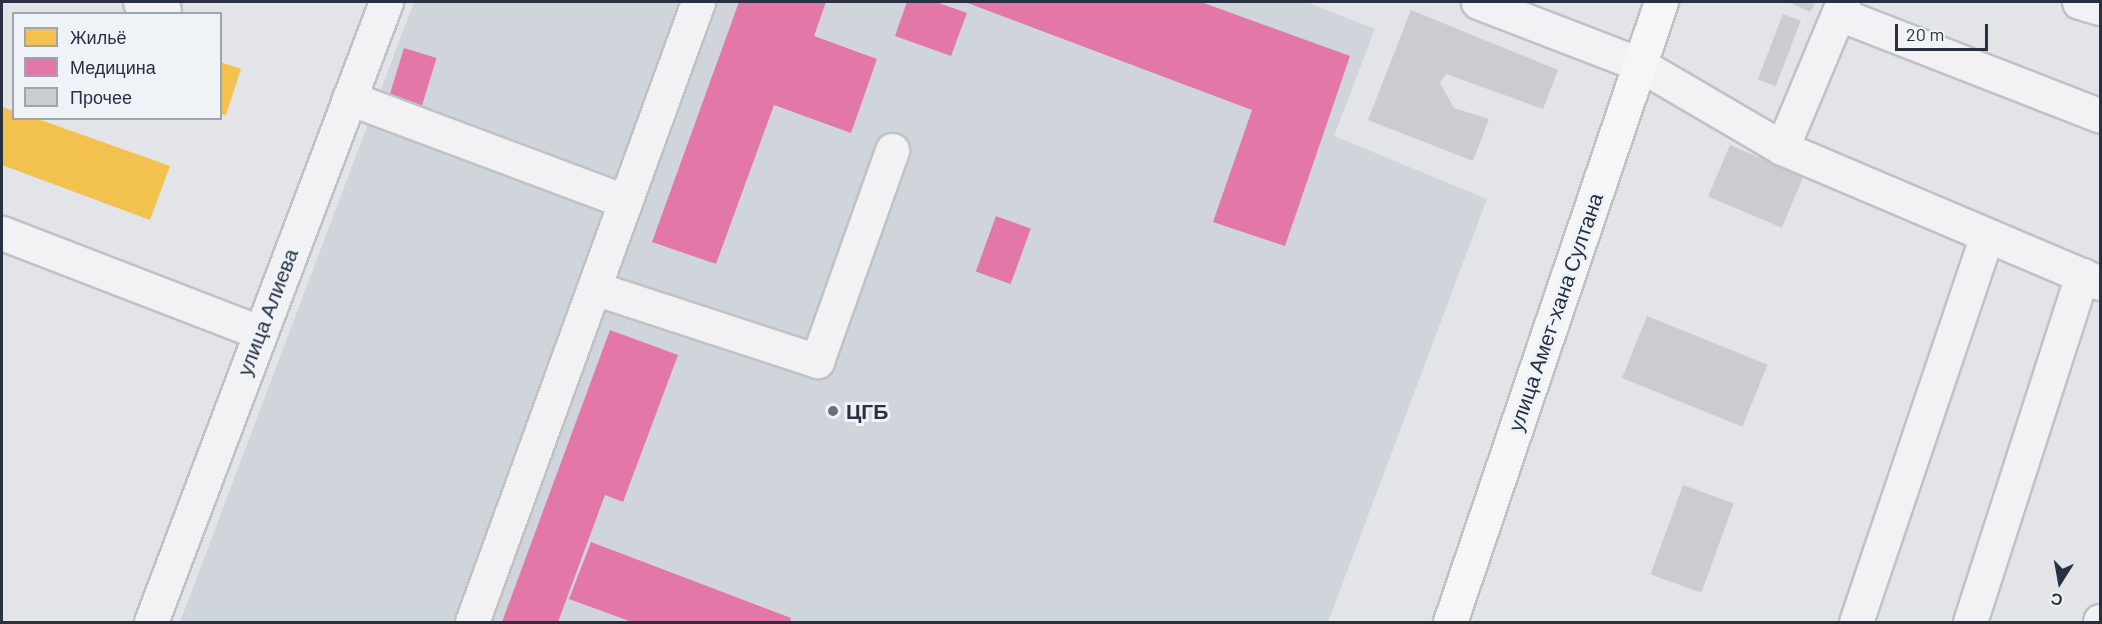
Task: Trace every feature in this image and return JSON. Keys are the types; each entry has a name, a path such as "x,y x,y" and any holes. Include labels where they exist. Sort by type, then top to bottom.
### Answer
{"main road":[{"name":"улица Амет-хана Султана","path":"1450,622 1661,2"}],"street":[{"name":"улица Алиева","path":"151,622 386,2"},
{"path":"472,622 698,2"},
{"path":"1478,2 1639,64 1782,148 1986,237 2091,279 1970,622"},
{"path":"2079,2 2100,8"},
{"path":"1782,148 1841,8 2100,116"},
{"path":"349,99 625,201"},
{"path":"594,288 817,361 892,150"},
{"path":"2,233 259,332"},
{"path":"1856,622 1986,237"}],"shaded area":[{"name":"ЦГБ","path":"414,2 1306,2 1375,29 1334,136 1487,199 1328,622 180,622"}],"building: Жильё":[{"path":"222,63 241,69 226,115 222,114"},
{"path":"2,107 12,110 12,120 41,120 170,166 150,220 2,165"}],"building: Медицина":[{"path":"739,2 826,2 814,36 877,59 851,133 774,105 716,264 652,242"},
{"path":"907,2 936,2 967,13 951,56 895,36"},
{"path":"965,2 1201,2 1350,56 1285,246 1213,222 1252,110"},
{"path":"404,48 437,58 421,108 389,98"},
{"path":"996,216 1031,229 1011,284 976,271"},
{"path":"610,330 678,355 623,502 605,495 558,622 502,622"},
{"path":"591,542 791,618 790,622 632,622 569,599"}],"building: Прочее":[{"path":"1789,2 1816,2 1810,12"},
{"path":"1411,10 1558,70 1543,109 1446,74 1440,83 1454,108 1489,119 1473,161 1368,120"},
{"path":"1783,14 1801,21 1776,86 1758,79"},
{"path":"1730,145 1804,176 1782,228 1708,197"},
{"path":"1647,316 1768,365 1742,427 1622,378"},
{"path":"1683,485 1734,503 1701,593 1651,574"}],"place":[{"name":"ЦГБ","path":"833,411"}]}
